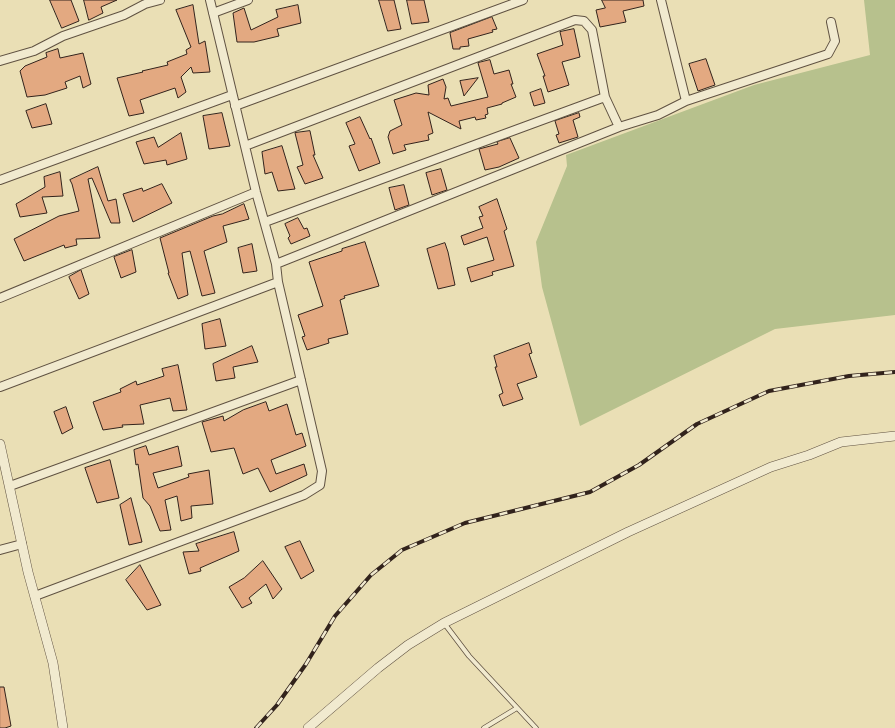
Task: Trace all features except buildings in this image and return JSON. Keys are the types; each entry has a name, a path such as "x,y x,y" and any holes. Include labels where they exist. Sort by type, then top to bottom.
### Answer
{"street":[{"path":"0,61 34,51 62,36 124,15 145,4 160,0"},
{"path":"35,596 304,495 320,485 322,471 278,282 276,264 256,192 210,0"},
{"path":"213,13 248,0"},
{"path":"235,106 523,0"},
{"path":"661,0 686,102"},
{"path":"245,146 575,20 584,21 592,30 605,97 619,128"},
{"path":"276,264 619,128 658,115 686,102 828,54 835,41 831,22"},
{"path":"0,180 232,95"},
{"path":"265,222 605,97"},
{"path":"0,298 256,192"},
{"path":"0,387 278,282"},
{"path":"10,486 301,380"},
{"path":"308,728 378,668 408,645 444,623 628,532 771,467 841,442 895,436"},
{"path":"0,444 22,544 53,663 63,728"},
{"path":"0,550 22,544"}],"lane":[{"path":"444,623 469,656 536,728"},
{"path":"484,728 517,708"}],"green space":[{"path":"864,0 895,0 895,315 775,329 580,426 542,287 536,242 567,166 566,155 754,85 870,55"}],"railway":[{"path":"256,728 277,705 306,664 335,616 371,575 402,550 465,523 590,492 639,465 697,424 769,391 849,376 895,372"}]}
